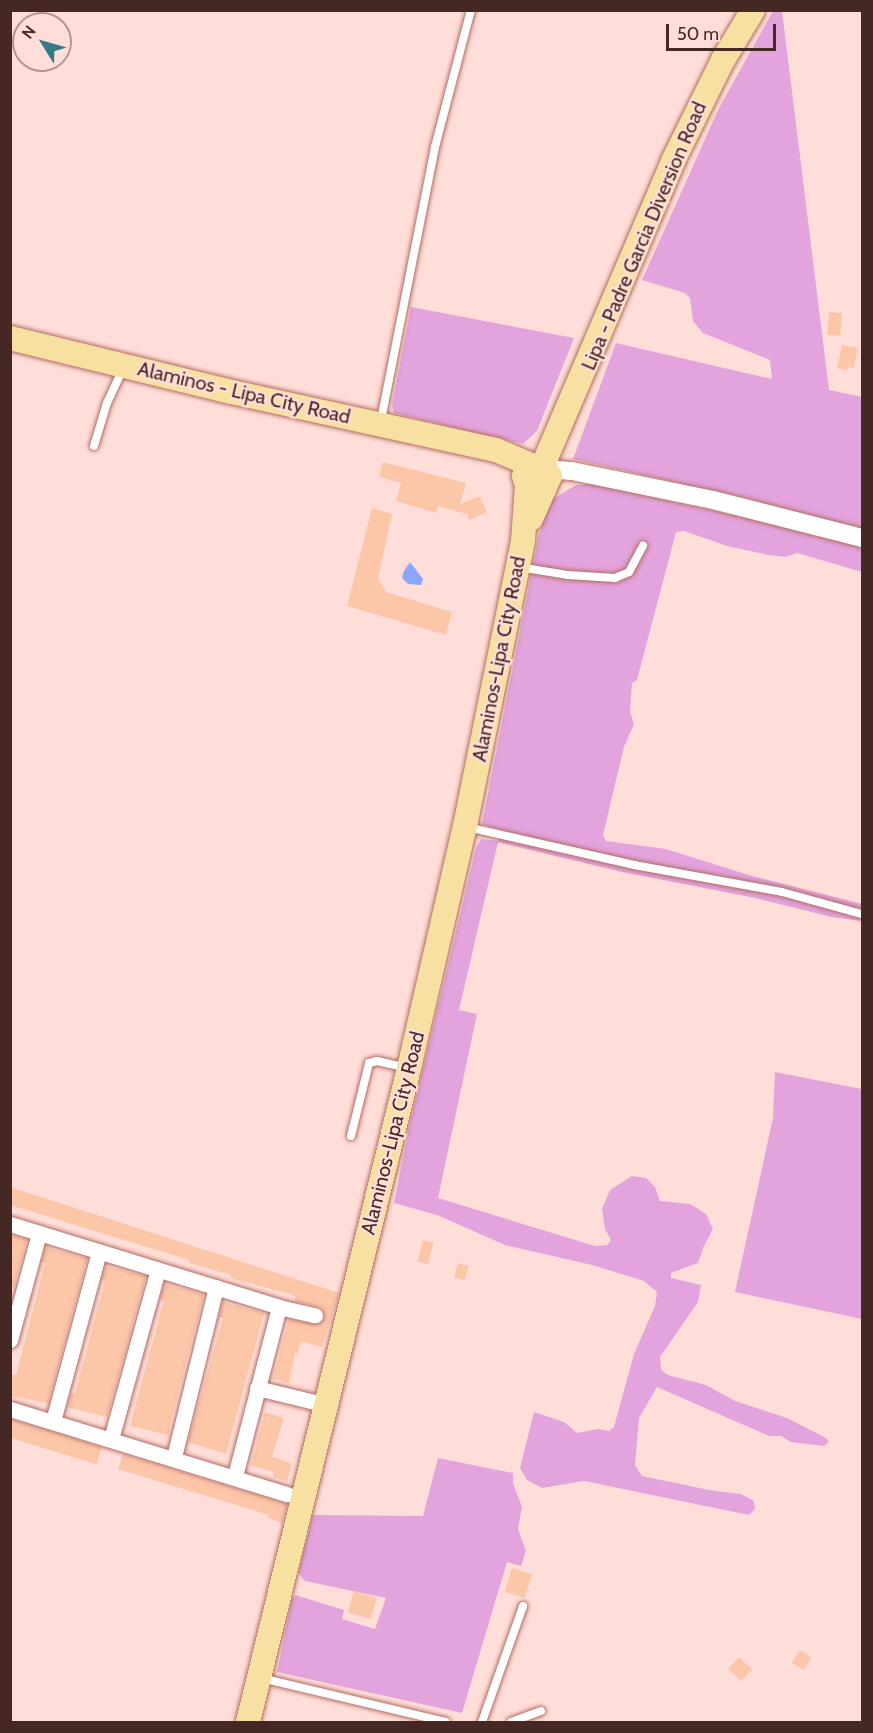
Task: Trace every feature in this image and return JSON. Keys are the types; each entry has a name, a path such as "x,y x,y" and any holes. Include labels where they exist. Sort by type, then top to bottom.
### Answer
{"main road":[{"name":"Lipa - Padre Garcia Diversion Road","path":"538,477 576,394 673,161 723,60 753,10"},
{"name":"Alaminos - Lipa City Road","path":"10,338 125,364 232,392 505,452 538,477"},
{"name":"Alaminos-Lipa City Road","path":"248,1722 409,1068 465,826 538,477"}],"street":[{"path":"538,477 588,474 713,500 862,538"},
{"path":"10,1224 279,1307 315,1315"},
{"path":"10,1340 39,1233"},
{"path":"53,1421 99,1251"},
{"path":"111,1439 158,1270"},
{"path":"174,1458 216,1287"},
{"path":"235,1476 279,1307"},
{"path":"257,1388 327,1405"},
{"path":"10,1408 287,1494"}],"lane":[{"path":"380,425 435,147 471,10"},
{"path":"94,446 107,403 125,364"},
{"path":"518,567 568,575 615,578 629,572 643,546"},
{"path":"465,826 634,865 782,892 862,914"},
{"path":"351,1136 369,1063 377,1061 409,1068"},
{"path":"482,1722 523,1606"},
{"path":"259,1677 446,1722"},
{"path":"511,1722 541,1711"}],"shaded area":[{"path":"773,11 782,11 829,390 862,397 862,530 746,498 573,459 616,343 772,379 770,360 703,333 693,321 690,298 685,293 642,280 719,108"},
{"path":"411,307 574,338 537,431 523,444 394,413 392,405"},
{"path":"592,484 783,526 862,547 862,572 797,553 786,557 768,555 727,546 684,531 676,532 637,680 632,683 630,712 634,724 624,747 603,835 606,841 666,849 752,876 862,904 862,921 831,917 755,898 622,872 498,842 459,1010 477,1014 438,1198 595,1246 607,1245 611,1240 605,1229 602,1209 610,1190 632,1176 646,1178 655,1187 660,1201 690,1204 706,1214 713,1229 698,1263 671,1273 671,1278 701,1285 698,1302 660,1357 661,1370 668,1375 706,1385 735,1401 787,1418 826,1438 829,1442 824,1446 791,1442 781,1436 769,1436 657,1387 639,1418 635,1465 642,1476 741,1494 754,1501 755,1509 749,1515 584,1481 542,1488 527,1480 520,1468 534,1412 564,1422 577,1433 598,1429 609,1431 614,1427 634,1354 655,1306 657,1292 644,1281 592,1265 505,1245 437,1215 394,1203 409,1128 476,848 481,839 498,841 500,830 482,824 539,535 553,499 576,485"},
{"path":"775,1072 862,1089 862,1319 735,1292 773,1118"},
{"path":"438,1458 513,1473 513,1483 522,1507 518,1529 526,1551 521,1566 507,1562 462,1713 277,1672 292,1599 295,1595 344,1610 342,1619 375,1629 386,1598 305,1581 302,1578 299,1573 301,1561 313,1515 423,1516"}],"water":[{"path":"410,562 423,579 421,585 408,584 402,578"}],"building":[{"path":"829,312 842,313 840,336 827,335"},
{"path":"842,345 858,348 854,368 848,367 847,370 837,368"},
{"path":"383,462 466,483 460,504 480,496 487,512 469,520 467,514 438,506 436,513 396,501 401,483 379,477"},
{"path":"372,508 392,514 378,578 386,592 452,612 446,635 347,606"},
{"path":"10,1187 339,1293 322,1347 301,1341 298,1353 295,1353 289,1383 273,1379 289,1319 318,1324 325,1317 321,1307 295,1301 296,1297 290,1294 230,1278 231,1275 189,1263 189,1260 10,1205"},
{"path":"10,1235 27,1239 14,1287 10,1286"},
{"path":"423,1240 434,1243 428,1264 417,1261"},
{"path":"45,1247 87,1259 48,1403 10,1396 10,1374 16,1375 45,1263 41,1262"},
{"path":"458,1263 469,1266 465,1280 454,1277"},
{"path":"105,1266 146,1276 107,1417 67,1407 71,1393 75,1394 105,1281 101,1280"},
{"path":"164,1284 203,1294 169,1435 130,1426 164,1300 160,1299"},
{"path":"222,1302 264,1313 226,1454 188,1442 223,1318 219,1317"},
{"path":"265,1412 284,1418 272,1456 292,1464 287,1481 273,1477 274,1472 251,1466"},
{"path":"10,1419 102,1447 97,1464 10,1438"},
{"path":"123,1454 287,1504 282,1523 268,1518 269,1515 118,1469"},
{"path":"512,1568 532,1574 525,1598 505,1592"},
{"path":"354,1591 377,1598 371,1619 348,1612"},
{"path":"800,1650 812,1658 803,1670 792,1662"},
{"path":"739,1657 752,1669 741,1681 728,1669"}]}
